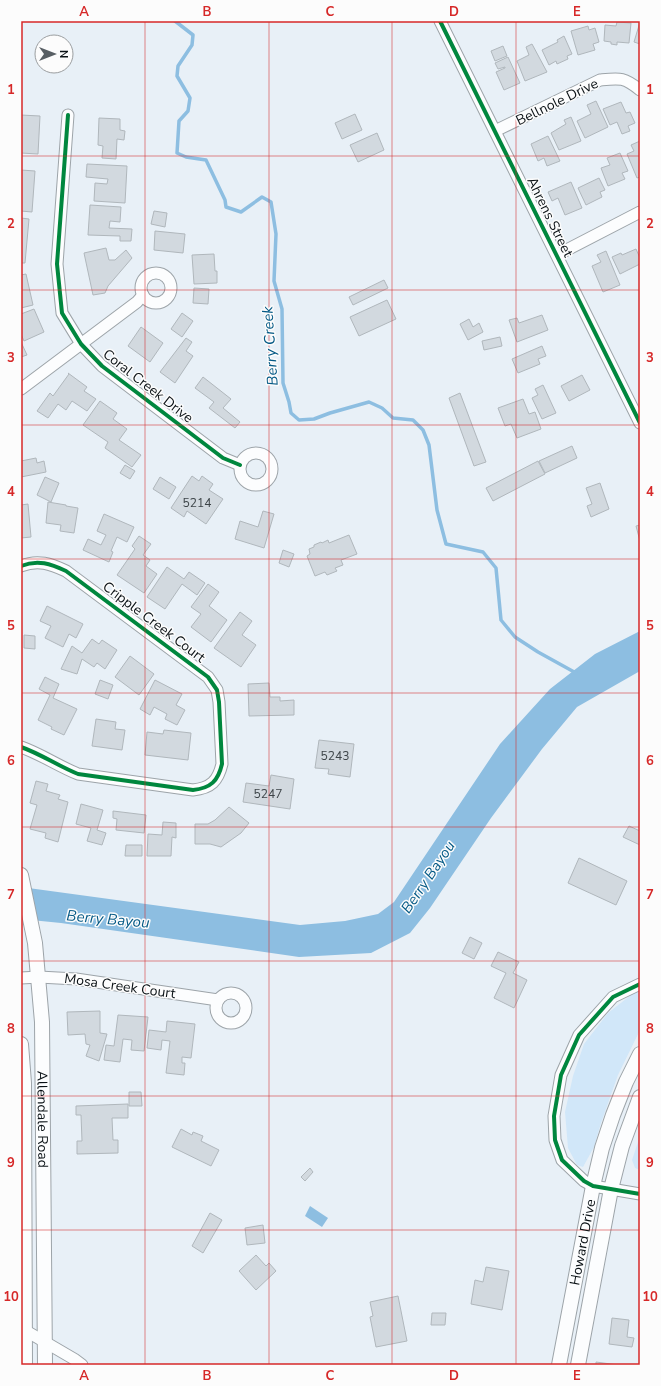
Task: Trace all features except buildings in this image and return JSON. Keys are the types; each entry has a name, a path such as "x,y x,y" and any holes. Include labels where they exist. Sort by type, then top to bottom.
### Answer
{"main road":[{"name":"Allendale Road","path":"21,875 35,943 42,1022 45,1365"},
{"name":"Allendale Road","path":"21,1044 24,1083 23,1329 25,1365"},
{"name":"Howard Drive","path":"559,1365 593,1186 613,1115 626,1082 640,1054"},
{"path":"24,1083 43,1084"},
{"name":"Howard Drive","path":"578,1365 611,1189 622,1146 640,1098"},
{"path":"564,1340 582,1343"}],"street":[{"name":"Ahrens Street","path":"440,21 640,423"},
{"name":"Bellnole Drive","path":"495,132 600,80 618,78 629,82 640,90"},
{"name":"Coral Creek Drive","path":"68,115 57,264 62,313 81,344 102,366 223,458 240,465"},
{"path":"557,254 640,212"},
{"path":"21,389 137,302 143,295"},
{"name":"Cripple Creek Court","path":"21,566 37,562 51,564 66,570 208,677 217,690 219,702 222,764 220,773 214,781 204,789 193,790 78,774 67,770 32,750 21,747"},
{"name":"Mosa Creek Court","path":"21,978 39,977 76,979 218,1000"},
{"path":"640,984 613,997 579,1035 561,1075 554,1116 555,1140 562,1160 584,1181 593,1186 640,1194"},
{"path":"23,1329 45,1341 82,1365"}],"shaded area":[{"path":"640,988 640,1030 618,1075 594,1147 583,1167 577,1165 568,1148 565,1112 573,1076 584,1044 608,1013"},
{"path":"640,1136 640,1170 635,1168 632,1160"}],"water":[{"name":"Berry Bayou","path":"640,631 640,671 577,707 542,749 491,818 430,908 410,933 371,953 299,957 61,923 21,919 21,887 300,925 345,921 378,914 394,902 500,744 550,689 595,654"},
{"path":"310,1206 328,1218 322,1227 305,1216"}],"waterway":[{"name":"Berry Creek","path":"175,21 193,35 192,45 178,66 177,76 190,98 188,111 179,121 177,153 186,157 206,160 225,200 226,207 241,212 262,197 271,202 276,234 274,281 282,309 283,383 291,413 299,420 314,419 369,402 382,408 393,418 413,420 423,430 429,445 437,510 446,544 483,552 496,568 501,620 515,637 538,652 576,673"}],"cycle path":[{"path":"440,21 640,423"},
{"path":"68,115 57,264 62,313 81,344 102,366 223,458 240,465"},
{"path":"21,566 33,563 44,563 66,571 208,677 217,690 219,702 222,764 213,783 193,790 78,774 21,747"},
{"path":"640,984 613,997 579,1035 561,1075 554,1116 555,1140 562,1160 584,1181 593,1186 640,1194"}]}
